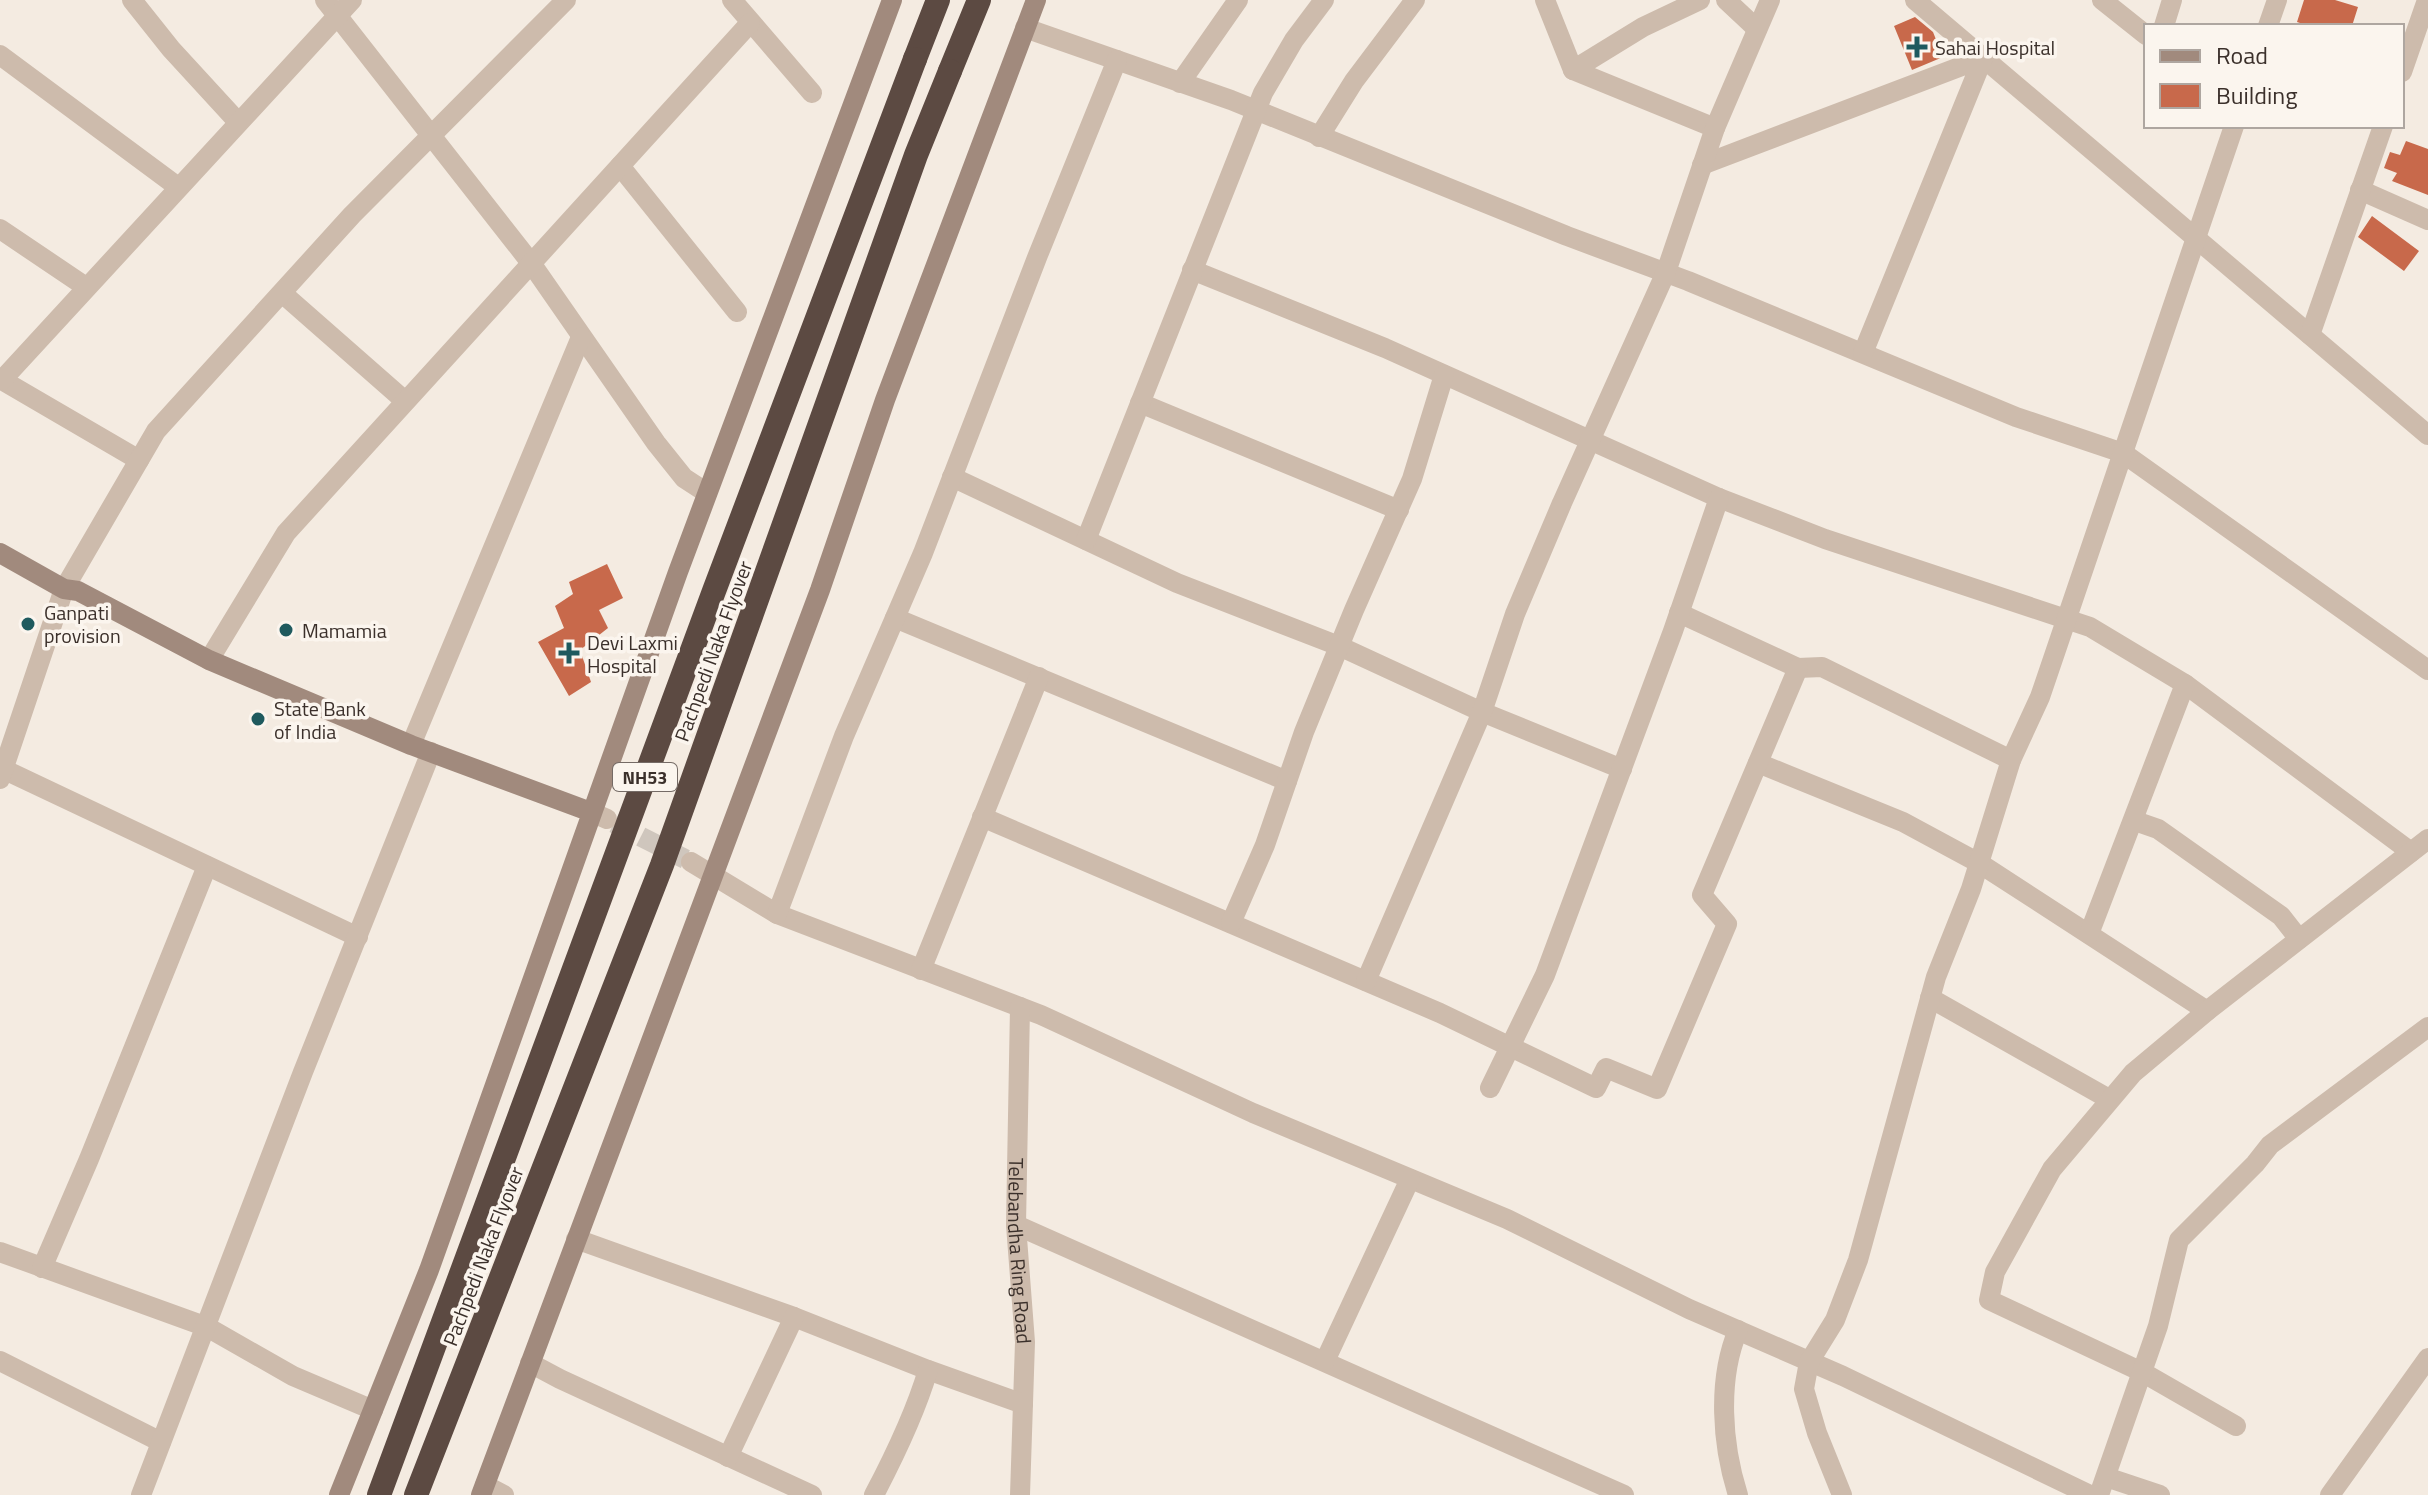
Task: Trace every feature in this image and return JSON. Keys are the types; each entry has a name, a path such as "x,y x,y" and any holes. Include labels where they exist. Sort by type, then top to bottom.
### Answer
{"highway":[{"name":"Pachpedi Naka Flyover","path":"379,1495 714,591 938,0"},
{"name":"Pachpedi Naka Flyover","path":"416,1495 662,865 911,170 979,0"}],"main road":[{"path":"339,1495 440,1241 599,816 707,493 892,0"},
{"path":"483,1490 820,590 885,400 1036,0"},
{"path":"0,553 64,589 78,591 209,660 411,745 599,816"}],"street":[{"path":"132,0 171,49 238,122"},
{"path":"139,460 1,379 238,122 331,8 352,0"},
{"path":"358,937 2,774 64,589 156,431 352,215 566,0"},
{"path":"732,0 812,93"},
{"path":"1180,83 1238,0"},
{"path":"1086,540 1263,93 1294,40 1324,0"},
{"path":"1319,137 1354,81 1415,0"},
{"path":"1545,0 1573,70 1715,128"},
{"path":"1573,70 1643,27 1700,0"},
{"path":"1726,0 1757,29"},
{"path":"1366,981 1482,712 1515,614 1666,272 1715,128 1770,0"},
{"path":"1915,0 1938,7 1983,58 2428,435"},
{"path":"2102,0 2144,33"},
{"path":"2165,24 2172,0"},
{"path":"2269,24 2277,0"},
{"path":"2404,66 2427,0"},
{"path":"331,8 531,263 684,478 707,493"},
{"path":"209,660 286,533 750,23"},
{"path":"1025,28 1257,111 1567,236 1666,272 2016,417 2123,453 2428,670"},
{"path":"0,55 178,187"},
{"path":"1702,165 1983,58"},
{"path":"1863,353 1983,58"},
{"path":"777,914 844,736 952,477 1117,60"},
{"path":"1842,1495 1817,1433 1804,1389 1809,1362 1835,1320 1858,1260 1930,998 1979,863 2011,760 2040,697 2233,128"},
{"path":"2310,335 2382,128"},
{"path":"620,166 737,312"},
{"path":"2360,190 2428,220"},
{"path":"0,229 86,287"},
{"path":"1192,270 1385,348 1719,498 1825,539 2090,627 2185,684 2411,852"},
{"path":"282,293 405,401"},
{"path":"411,745 581,337"},
{"path":"1231,923 1265,845 1339,646 1412,479 1444,375"},
{"path":"1140,403 1399,510"},
{"path":"952,477 1177,583 1339,646 1482,712 1622,769"},
{"path":"1490,1088 1545,975 1719,498"},
{"path":"1679,613 1798,668 1822,667 2011,760"},
{"path":"895,618 1287,781"},
{"path":"982,817 1440,1013 1596,1088 1606,1068 1657,1089 1727,924 1702,895 1798,668"},
{"path":"921,970 1039,677"},
{"path":"2089,934 2135,821 2185,684"},
{"path":"141,1495 303,1072 431,752"},
{"path":"1758,763 1903,822 1979,863 2207,1011"},
{"path":"2135,821 2158,829 2281,916 2299,939"},
{"path":"2236,1426 2142,1372 1989,1300 1995,1272 2052,1169 2133,1073 2207,1011 2428,839"},
{"path":"691,862 777,914 1020,1007 1253,1113 1507,1219 2090,1495"},
{"path":"42,1268 207,866"},
{"path":"1930,998 2109,1099"},
{"name":"Telebandha Ring Road","path":"1020,1007 1016,1225 1025,1342 1020,1495"},
{"path":"2160,1495 2103,1486 2158,1326 2179,1240 2270,1145 2428,1027"},
{"path":"1325,1361 1410,1179"},
{"path":"1016,1225 1624,1495"},
{"path":"576,1239 1023,1404"},
{"path":"1,1255 207,1327 293,1376 373,1410"},
{"path":"728,1457 794,1317"},
{"path":"1738,1330 1730,1348 1725,1395 1730,1469 1738,1495"},
{"path":"2330,1495 2428,1358"},
{"path":"0,1361 161,1442"},
{"path":"530,1363 812,1495"},
{"path":"874,1495 896,1451 928,1370"},
{"path":"483,1490 504,1495"}],"building":[{"path":"2304,0 2335,0 2358,7 2353,24 2297,22"},
{"path":"1915,17 1933,32 1943,57 1912,70 1894,26"},
{"path":"2406,141 2428,149 2428,195 2392,181 2397,173 2384,168 2390,152 2400,155"},
{"path":"2372,216 2419,251 2404,271 2358,237"},
{"path":"607,564 623,598 599,610 608,628 580,650 591,682 569,696 538,642 564,628 555,606 573,594 569,582"}],"tunnel":[{"path":"614,823 691,862"}],"place":[{"name":"Sahai Hospital","path":"1917,47"},
{"name":"Ganpati provision","path":"28,624"},
{"name":"Mamamia","path":"286,630"},
{"name":"Devi Laxmi Hospital","path":"569,653"},
{"name":"State Bank of India","path":"258,719"}]}
